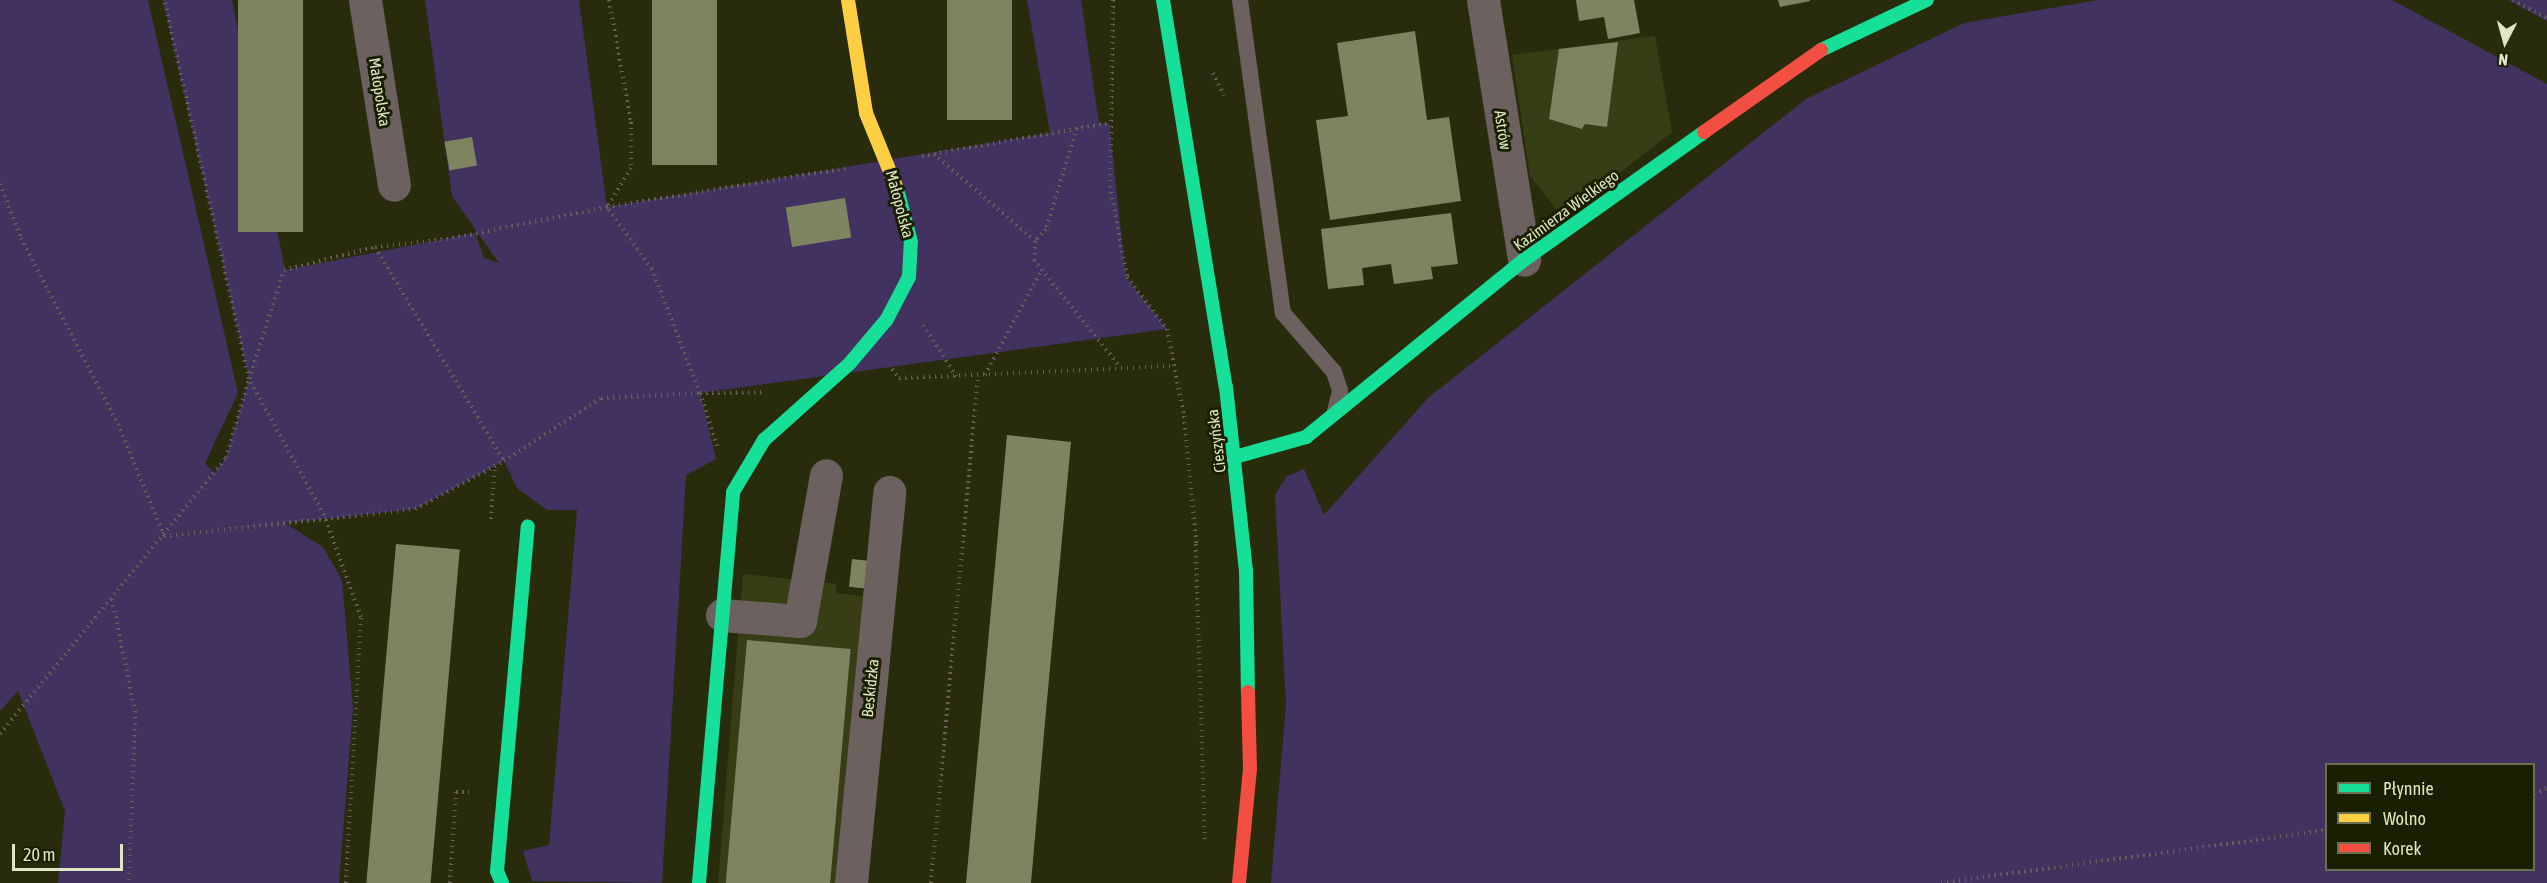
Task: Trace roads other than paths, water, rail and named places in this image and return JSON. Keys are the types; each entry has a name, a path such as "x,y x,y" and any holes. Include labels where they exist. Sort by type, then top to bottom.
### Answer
{"street":[{"name":"Małopolska","path":"365,0 394,185"},
{"name":"Małopolska","path":"722,615 733,492 764,440 818,392 870,339 909,277 911,242 889,162 866,113 848,0"},
{"name":"Cieszyńska","path":"1163,0 1235,457 1251,676 1250,769 1239,883"},
{"name":"Astrów","path":"1483,0 1524,260"},
{"name":"Kazimierza Wielkiego","path":"1235,457 1282,448 1333,416 1524,260 1817,52 1927,0"},
{"path":"699,883 722,615 800,621 826,476"},
{"name":"Beskidzka","path":"850,883 889,492"},
{"path":"502,883 497,871 528,526"}],"lane":[{"path":"1240,0 1283,313 1334,372 1340,391 1333,416"}]}
